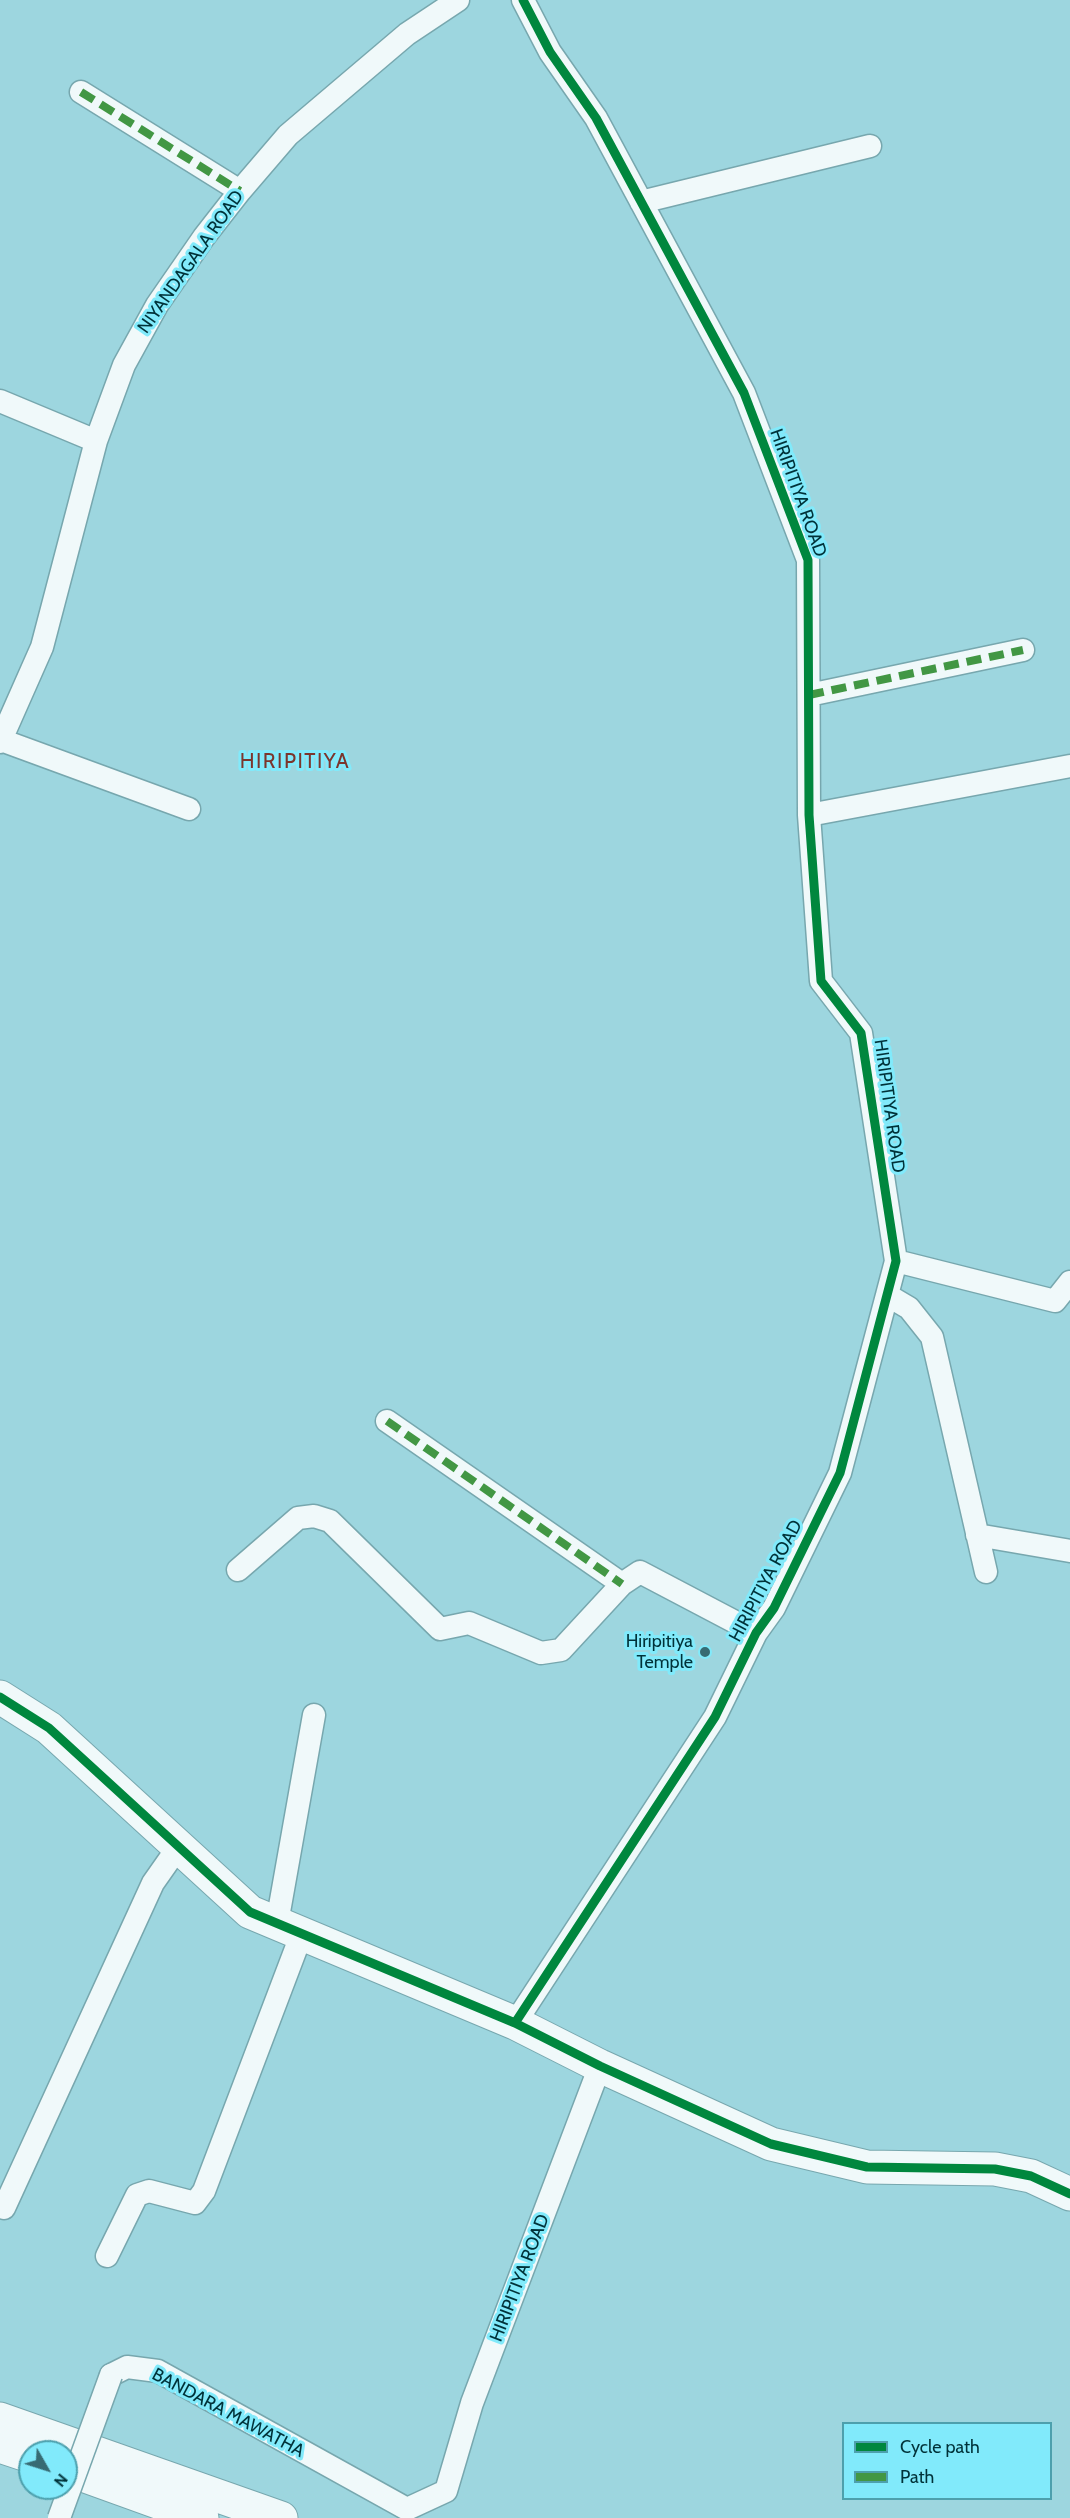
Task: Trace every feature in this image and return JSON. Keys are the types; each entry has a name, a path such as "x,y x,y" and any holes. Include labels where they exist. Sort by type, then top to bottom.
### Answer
{"main road":[{"path":"0,1697 49,1728 250,1912 515,2023 600,2066 771,2144 867,2167 995,2169 1031,2176 1070,2194"},
{"path":"0,2419 281,2518"},
{"path":"0,2445 18,2452"},
{"path":"78,2473 202,2518"}],"street":[{"name":"NIYANDAGALA ROAD","path":"0,741 42,647 96,441 124,364 157,305 204,237 288,135 406,34 458,0"},
{"name":"HIRIPITIYA ROAD","path":"515,2023 715,1717 756,1633 774,1608 840,1473 896,1261 861,1033 821,981 808,815 808,560 744,393 596,118 550,52 523,0"},
{"path":"81,92 240,191"},
{"path":"641,202 870,146"},
{"path":"0,401 96,441"},
{"path":"809,695 1023,650"},
{"path":"0,741 189,809"},
{"path":"808,815 1070,766"},
{"path":"896,1261 1055,1301 1070,1282"},
{"path":"886,1295 909,1308 932,1337 986,1572"},
{"path":"387,1421 622,1584"},
{"path":"238,1570 298,1518 314,1516 330,1521 440,1629 469,1623 541,1653 561,1650 622,1584 640,1572 756,1633"},
{"path":"977,1534 1070,1551"},
{"path":"107,2256 137,2195 149,2191 195,2203 204,2191 290,1928 314,1715"},
{"path":"4,2208 153,1883 179,1846"},
{"name":"HIRIPITIYA ROAD","path":"446,2491 472,2403 600,2066"},
{"name":"BANDARA MAWATHA","path":"59,2518 111,2375 127,2367 158,2372 407,2510 446,2491"}],"marked path":[{"path":"81,92 240,191"},
{"path":"809,695 1023,650"},
{"path":"387,1421 622,1584"}],"cycle path":[{"path":"515,2023 715,1717 756,1633 774,1608 840,1473 896,1261 861,1033 821,981 809,815 808,560 744,393 596,118 550,52 523,0"},
{"path":"0,1697 49,1728 250,1912 515,2023 600,2066 771,2144 867,2167 995,2169 1031,2176 1070,2194"}],"place":[{"name":"Hiripitiya Temple","path":"705,1652"}],"district":[{"name":"HIRIPITIYA","path":"295,762"}]}
